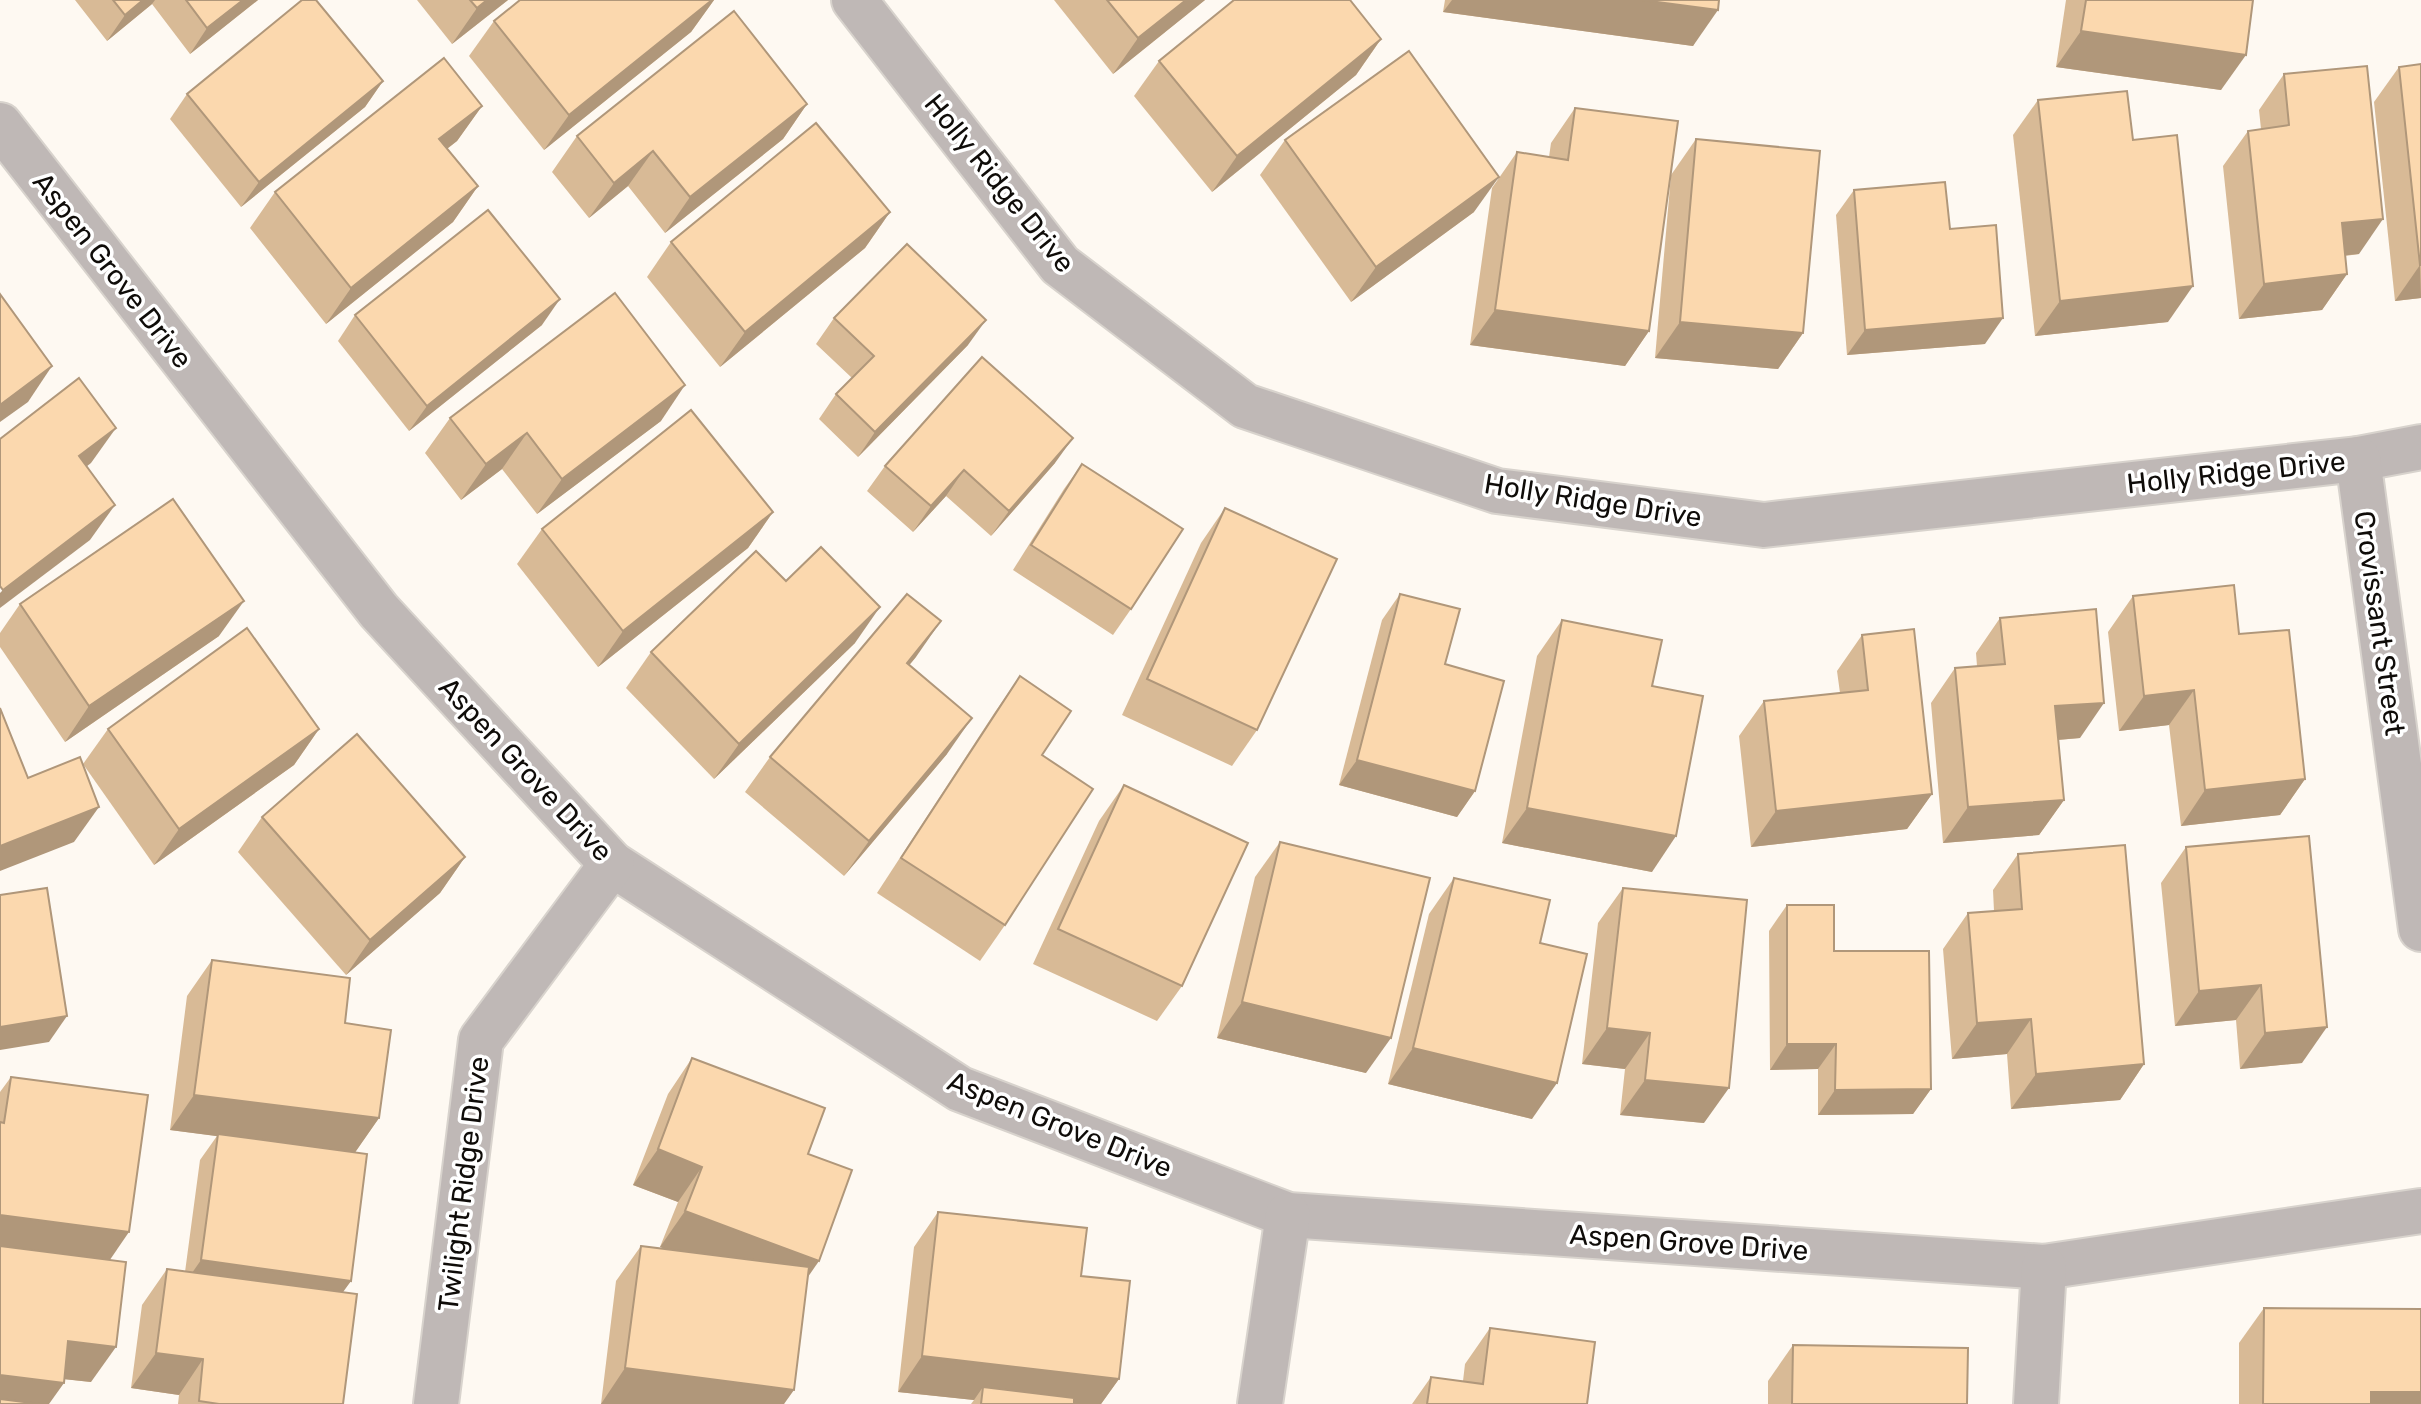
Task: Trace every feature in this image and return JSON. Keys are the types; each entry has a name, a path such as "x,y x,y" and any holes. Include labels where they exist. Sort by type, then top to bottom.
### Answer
{"street":[{"name":"Holly Ridge Drive","path":"854,0 1060,265 1146,331 1245,406 1497,491 1764,525 2358,459 2421,447"},
{"name":"Aspen Grove Drive","path":"0,125 379,611 612,864 960,1089 1288,1215 2044,1267 2421,1211"},
{"name":"Crovissant Street","path":"2358,459 2421,929"},
{"name":"Twilight Ridge Drive","path":"436,1404 481,1040 612,864"},
{"path":"1260,1404 1288,1215"},
{"path":"2036,1404 2044,1267"}],"building":[{"path":"113,0 143,0 125,15"},
{"path":"186,0 243,0 207,28"},
{"path":"302,0 316,0 383,81 259,182 187,94"},
{"path":"470,0 487,0 477,8"},
{"path":"520,0 712,0 569,115 494,21"},
{"path":"1107,0 1186,0 1138,38"},
{"path":"1234,0 1350,0 1381,39 1237,156 1159,61"},
{"path":"1642,0 1719,0 1718,10"},
{"path":"2086,0 2253,0 2246,55 2081,31"},
{"path":"734,11 807,104 690,197 653,151 614,183 577,136"},
{"path":"1409,51 1499,177 1376,267 1285,140"},
{"path":"444,58 482,106 439,139 478,186 351,288 275,192"},
{"path":"2421,64 2421,265 2420,265 2399,67"},
{"path":"2367,66 2383,219 2342,223 2347,274 2264,284 2248,131 2289,125 2284,74"},
{"path":"2127,91 2133,140 2177,135 2193,286 2060,301 2038,100"},
{"path":"1575,108 1678,121 1649,331 1495,310 1517,152 1568,160"},
{"path":"816,123 890,212 745,332 671,242"},
{"path":"1696,139 1820,151 1803,333 1680,322"},
{"path":"1945,182 1950,229 1996,225 2003,318 1865,330 1854,190"},
{"path":"488,210 560,299 427,406 355,315"},
{"path":"907,244 986,320 875,432 836,394 874,356 834,318"},
{"path":"615,293 685,385 562,479 527,433 486,464 450,418"},
{"path":"0,294 52,366 0,405"},
{"path":"982,357 1073,438 1009,511 964,470 931,506 885,466"},
{"path":"79,378 116,428 79,456 115,505 3,590 0,586 0,439"},
{"path":"691,410 773,512 623,631 542,529"},
{"path":"1082,464 1183,529 1131,609 1031,545"},
{"path":"173,499 244,601 89,706 20,604"},
{"path":"1225,508 1337,559 1257,730 1147,679"},
{"path":"821,547 880,607 739,744 651,652 756,551 786,581"},
{"path":"2234,585 2239,634 2289,630 2305,779 2205,790 2194,690 2144,696 2133,596"},
{"path":"907,594 941,621 907,663 972,718 869,841 770,757"},
{"path":"1400,594 1460,609 1445,664 1504,681 1475,791 1357,760"},
{"path":"2096,609 2104,703 2055,706 2064,800 1968,807 1955,668 2005,664 2000,618"},
{"path":"1562,620 1662,640 1652,686 1703,696 1676,836 1527,808"},
{"path":"247,628 319,729 179,829 108,729"},
{"path":"1914,629 1932,794 1776,811 1764,701 1868,690 1862,635"},
{"path":"1020,676 1071,711 1042,755 1093,789 1005,925 901,858"},
{"path":"0,708 28,778 80,757 99,807 0,846"},
{"path":"357,734 465,857 370,940 262,817"},
{"path":"1124,785 1248,843 1182,986 1058,929"},
{"path":"2309,836 2327,1027 2265,1033 2261,985 2199,991 2186,847"},
{"path":"1280,842 1430,878 1391,1038 1242,1002"},
{"path":"2125,845 2144,1064 2036,1074 2031,1019 1977,1023 1968,913 2022,909 2018,854"},
{"path":"1454,878 1550,900 1540,943 1587,954 1557,1083 1413,1048"},
{"path":"47,888 67,1016 0,1027 0,895"},
{"path":"1623,888 1747,900 1729,1088 1645,1080 1650,1033 1607,1028"},
{"path":"1787,905 1834,905 1834,951 1929,951 1931,1089 1835,1090 1836,1044 1787,1044"},
{"path":"212,960 350,978 345,1023 391,1030 379,1118 194,1095"},
{"path":"692,1058 825,1108 808,1154 852,1170 819,1261 685,1211 702,1167 658,1149"},
{"path":"11,1077 148,1095 129,1232 0,1215 0,1122 4,1123"},
{"path":"218,1134 367,1154 351,1281 201,1260"},
{"path":"938,1212 1087,1228 1081,1276 1130,1281 1119,1379 922,1356"},
{"path":"0,1246 126,1262 116,1347 68,1341 64,1383 0,1375"},
{"path":"641,1246 809,1267 794,1390 625,1368"},
{"path":"167,1269 357,1294 343,1404 219,1404 199,1401 203,1359 156,1353"},
{"path":"2264,1308 2421,1309 2421,1392 2371,1392 2371,1404 2263,1404"},
{"path":"1490,1328 1595,1342 1587,1404 1427,1404 1431,1377 1483,1384"},
{"path":"1793,1345 1968,1348 1967,1404 1792,1404"},
{"path":"983,1387 1074,1398 1074,1404 981,1404"},
{"path":"0,1399 40,1404 0,1404"}]}
